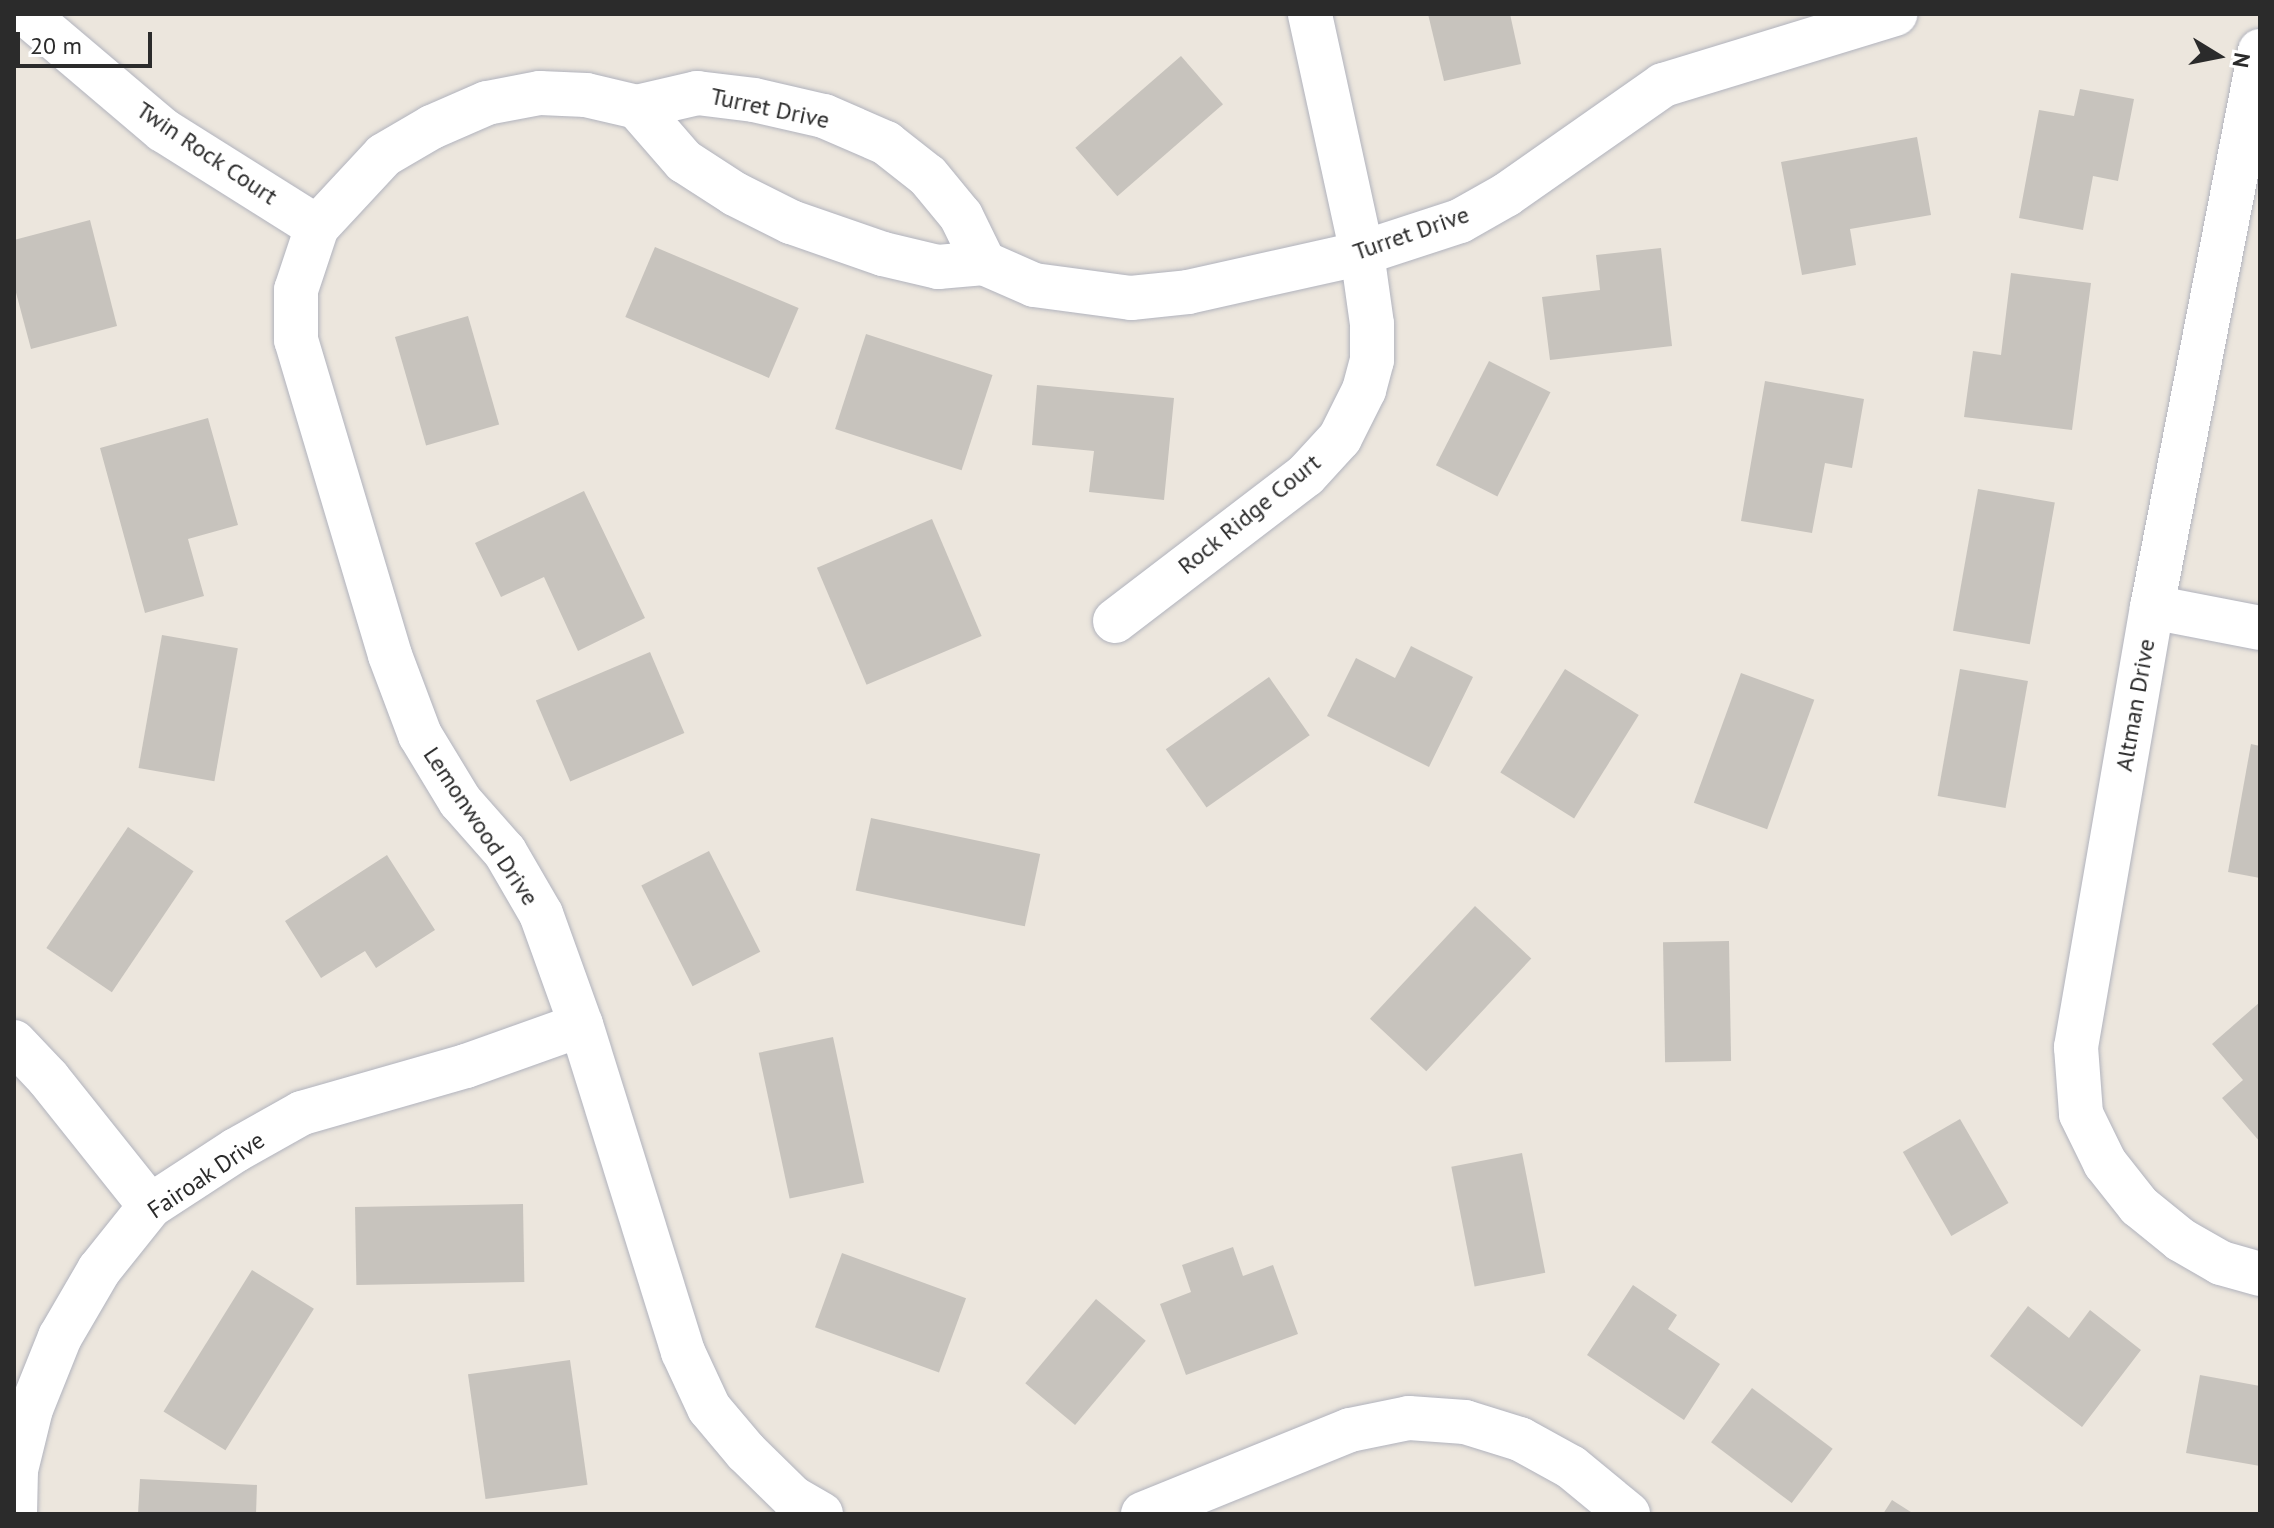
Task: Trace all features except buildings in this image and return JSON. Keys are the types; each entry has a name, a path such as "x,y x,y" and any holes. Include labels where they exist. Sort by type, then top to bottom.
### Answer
{"street":[{"name":"Twin Rock Court","path":"26,14 163,130 317,227"},
{"name":"Rock Ridge Court","path":"1115,621 1306,475 1340,438 1364,390 1372,360 1372,324 1362,253 1310,14"},
{"name":"Turret Drive","path":"637,107 684,161 735,194 791,222 883,254 938,267 984,263 1034,285 1131,298 1188,292 1362,253 1471,214 1506,195 1663,85 1895,14"},
{"name":"Altman Drive","path":"2260,51 2152,607 2076,1047 2081,1114 2105,1163 2139,1206 2181,1240 2221,1263 2260,1274"},
{"name":"Turret Drive","path":"317,227 384,155 432,127 487,103 540,93 586,95 637,107 697,93 754,100 824,116 886,143 928,176 961,216 984,263"},
{"name":"Lemonwood Drive","path":"317,227 296,290 296,340 390,655 420,735 460,801 505,852 541,914 581,1025 683,1352 709,1408 746,1452 793,1498 821,1514"},
{"path":"2152,607 2260,628"},
{"name":"Fairoak Drive","path":"15,1514 16,1470 31,1409 60,1337 99,1270 150,1206 236,1150 302,1113 466,1066 581,1025"},
{"path":"14,1042 48,1078 150,1206"},
{"path":"1143,1514 1350,1430 1409,1418 1465,1422 1520,1439 1571,1467 1628,1514"}]}
